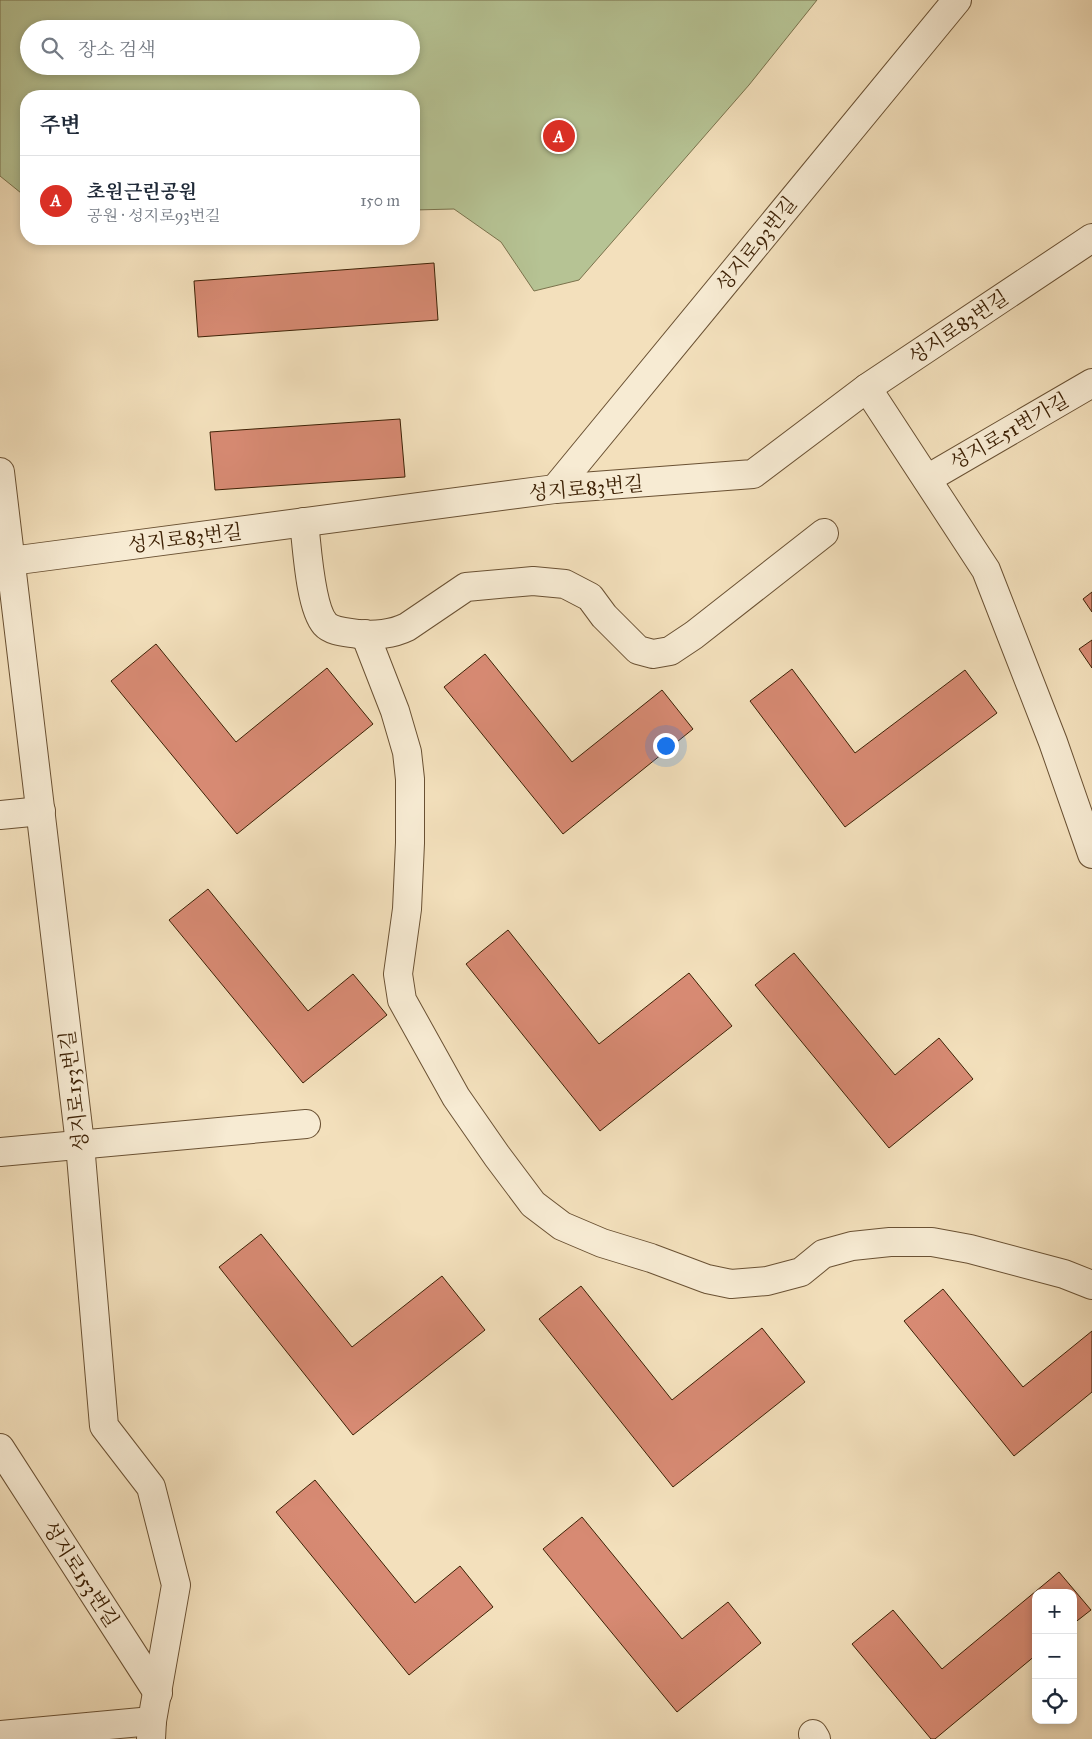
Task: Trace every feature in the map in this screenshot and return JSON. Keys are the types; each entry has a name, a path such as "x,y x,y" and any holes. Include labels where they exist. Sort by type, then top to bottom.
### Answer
{"street":[{"name":"성지로93번길","path":"555,489 957,0"},
{"name":"성지로83번길","path":"11,561 555,489 753,474 867,388 1092,238"},
{"name":"성지로51번가길","path":"926,479 1092,383"},
{"path":"867,388 986,570 1053,742 1092,854"},
{"name":"성지로153번길","path":"0,472 80,1144 104,1426 151,1487 176,1585 151,1730"},
{"path":"304,522 315,600 319,614 326,625 342,632 365,634 397,632 466,587 533,580 565,584 590,597 604,616 638,650 653,654 670,652 824,533"},
{"path":"365,634 395,712 407,752 410,779 407,909 398,974 402,1000 456,1096 533,1204 562,1226 602,1243 651,1258 707,1280 731,1284 767,1281 801,1272 823,1254 852,1246 890,1242 932,1242 970,1249 1064,1274 1092,1285"},
{"path":"0,815 41,811"},
{"path":"0,1152 306,1124"},
{"name":"성지로153번길","path":"2,1452 158,1692"},
{"path":"0,1735 151,1730"}],"green space":[{"path":"0,0 817,0 749,85 579,280 534,291 501,242 454,209 420,210 420,90 20,90 20,192 0,176"}],"building":[{"path":"434,263 438,320 198,337 194,281"},
{"path":"400,419 405,477 215,490 210,432"},
{"path":"1092,592 1092,612 1083,599"},
{"path":"1092,640 1092,668 1079,649"},
{"path":"156,644 236,742 327,668 373,724 237,834 111,681"},
{"path":"485,654 572,762 662,690 693,729 563,834 444,687"},
{"path":"792,669 855,753 965,670 997,713 845,827 750,701"},
{"path":"208,889 308,1011 353,974 387,1015 303,1083 169,920"},
{"path":"508,930 599,1044 689,973 732,1026 600,1131 466,964"},
{"path":"794,953 895,1075 939,1038 973,1079 889,1148 755,985"},
{"path":"261,1234 352,1347 442,1276 485,1330 353,1435 219,1267"},
{"path":"581,1286 672,1400 762,1328 805,1382 673,1487 539,1319"},
{"path":"943,1289 1023,1387 1092,1331 1092,1392 1014,1456 904,1321"},
{"path":"315,1480 415,1603 460,1566 493,1607 409,1675 276,1512"},
{"path":"582,1517 682,1639 728,1602 761,1643 677,1712 543,1549"},
{"path":"1059,1572 1073,1589 1038,1589"},
{"path":"1077,1593 1091,1610 1077,1621"},
{"path":"1032,1594 1032,1658 935,1739 931,1739 852,1644 893,1610 942,1669"}],"place":[{"name":"초원근린공원","path":"559,136"}]}
